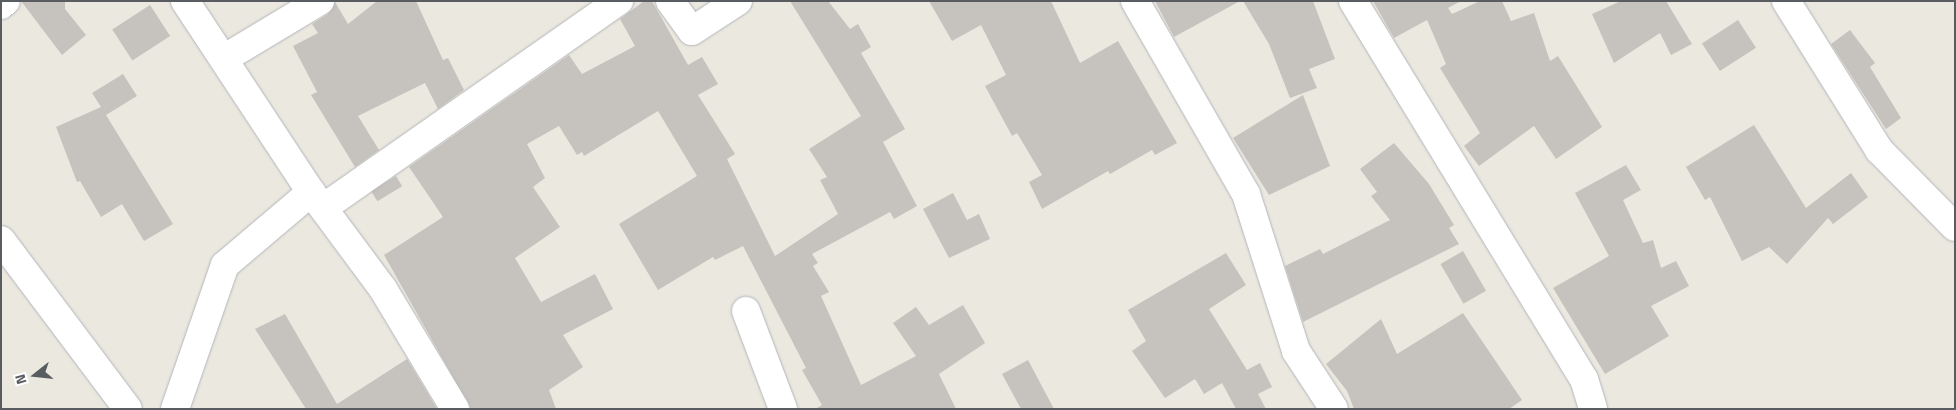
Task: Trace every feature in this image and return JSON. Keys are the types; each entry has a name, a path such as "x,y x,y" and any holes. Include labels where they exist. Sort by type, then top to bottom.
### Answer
{"street":[{"path":"1,5 6,1"},
{"path":"184,1 225,58 319,199 455,409"},
{"path":"225,58 320,1"},
{"path":"175,409 225,265 319,199 619,1"},
{"path":"670,1 692,31 738,1"},
{"path":"1135,1 1246,194 1296,351 1334,409"},
{"path":"1354,1 1584,379 1593,409"},
{"path":"1786,1 1879,150 1955,227"},
{"path":"1,240 128,409"},
{"path":"746,311 783,409"}],"building":[{"path":"21,1 65,1 65,9 86,35 62,55"},
{"path":"377,1 416,1 443,60 448,58 464,90 438,109 425,83 358,116 379,150 355,167 311,95 317,92 293,46 318,33 312,24 328,14 335,2 348,24"},
{"path":"644,1 652,1 688,65 702,57 718,84 698,95 735,154 727,159 775,256 838,214 820,180 827,177 809,149 861,116 790,1 828,1 850,29 858,24 871,47 861,53 905,129 883,142 917,206 894,219 890,212 812,254 818,263 813,266 829,292 821,296 861,385 916,356 893,323 916,307 929,325 963,305 985,343 939,374 956,409 815,409 822,405 802,370 806,368 743,246 715,260 713,257 658,290 619,224 697,176 658,111 584,156 582,152 577,155 559,126 527,144 545,178 533,187 560,227 515,258 541,302 595,274 613,309 563,335 583,367 549,390 556,409 471,409 384,255 443,217 409,167 569,55 582,74 635,46 620,19"},
{"path":"929,1 1051,1 1080,63 1118,41 1177,143 1155,155 1152,150 1110,174 1108,171 1042,209 1029,182 1042,175 1017,133 1012,136 985,86 1006,75 981,25 952,41"},
{"path":"1155,1 1240,1 1174,37"},
{"path":"1243,1 1313,1 1335,59 1309,69 1317,88 1290,98 1269,44"},
{"path":"1373,1 1461,1 1448,8 1452,14 1480,1 1502,1 1511,21 1534,13 1550,61 1558,56 1602,127 1556,159 1534,126 1479,166 1464,146 1480,133 1440,68 1446,64 1427,20 1394,38"},
{"path":"1621,1 1666,1 1692,44 1671,55 1660,33 1614,63 1592,14"},
{"path":"150,5 170,36 132,61 112,30"},
{"path":"1738,20 1756,48 1720,71 1702,43"},
{"path":"1850,30 1875,63 1870,67 1901,118 1886,129 1831,44"},
{"path":"123,74 137,96 106,115 173,224 144,241 122,204 101,217 80,181 77,182 56,127 101,107 92,93"},
{"path":"1303,95 1330,166 1269,195 1233,138"},
{"path":"1754,125 1806,208 1851,173 1868,197 1833,224 1828,218 1787,264 1769,247 1742,261 1710,197 1705,200 1686,167"},
{"path":"1394,143 1429,184 1454,225 1449,228 1459,244 1303,322 1285,266 1320,249 1323,254 1390,220 1371,196 1377,192 1360,169"},
{"path":"1626,165 1641,190 1623,200 1643,243 1653,240 1661,268 1676,261 1689,286 1651,306 1669,336 1605,374 1553,288 1609,256 1575,193"},
{"path":"396,176 402,186 377,201 371,191"},
{"path":"953,193 967,220 979,214 990,239 949,258 923,209"},
{"path":"1463,251 1486,291 1463,304 1440,264"},
{"path":"1226,253 1246,285 1209,309 1247,370 1260,363 1272,387 1258,394 1266,409 1236,409 1222,383 1204,394 1195,379 1165,398 1132,351 1146,341 1128,310"},
{"path":"1463,313 1522,400 1509,409 1354,409 1347,391 1326,364 1381,319 1397,354"},
{"path":"285,314 337,404 407,359 437,409 306,409 255,329"},
{"path":"1028,360 1054,409 1021,409 1002,374"}]}
